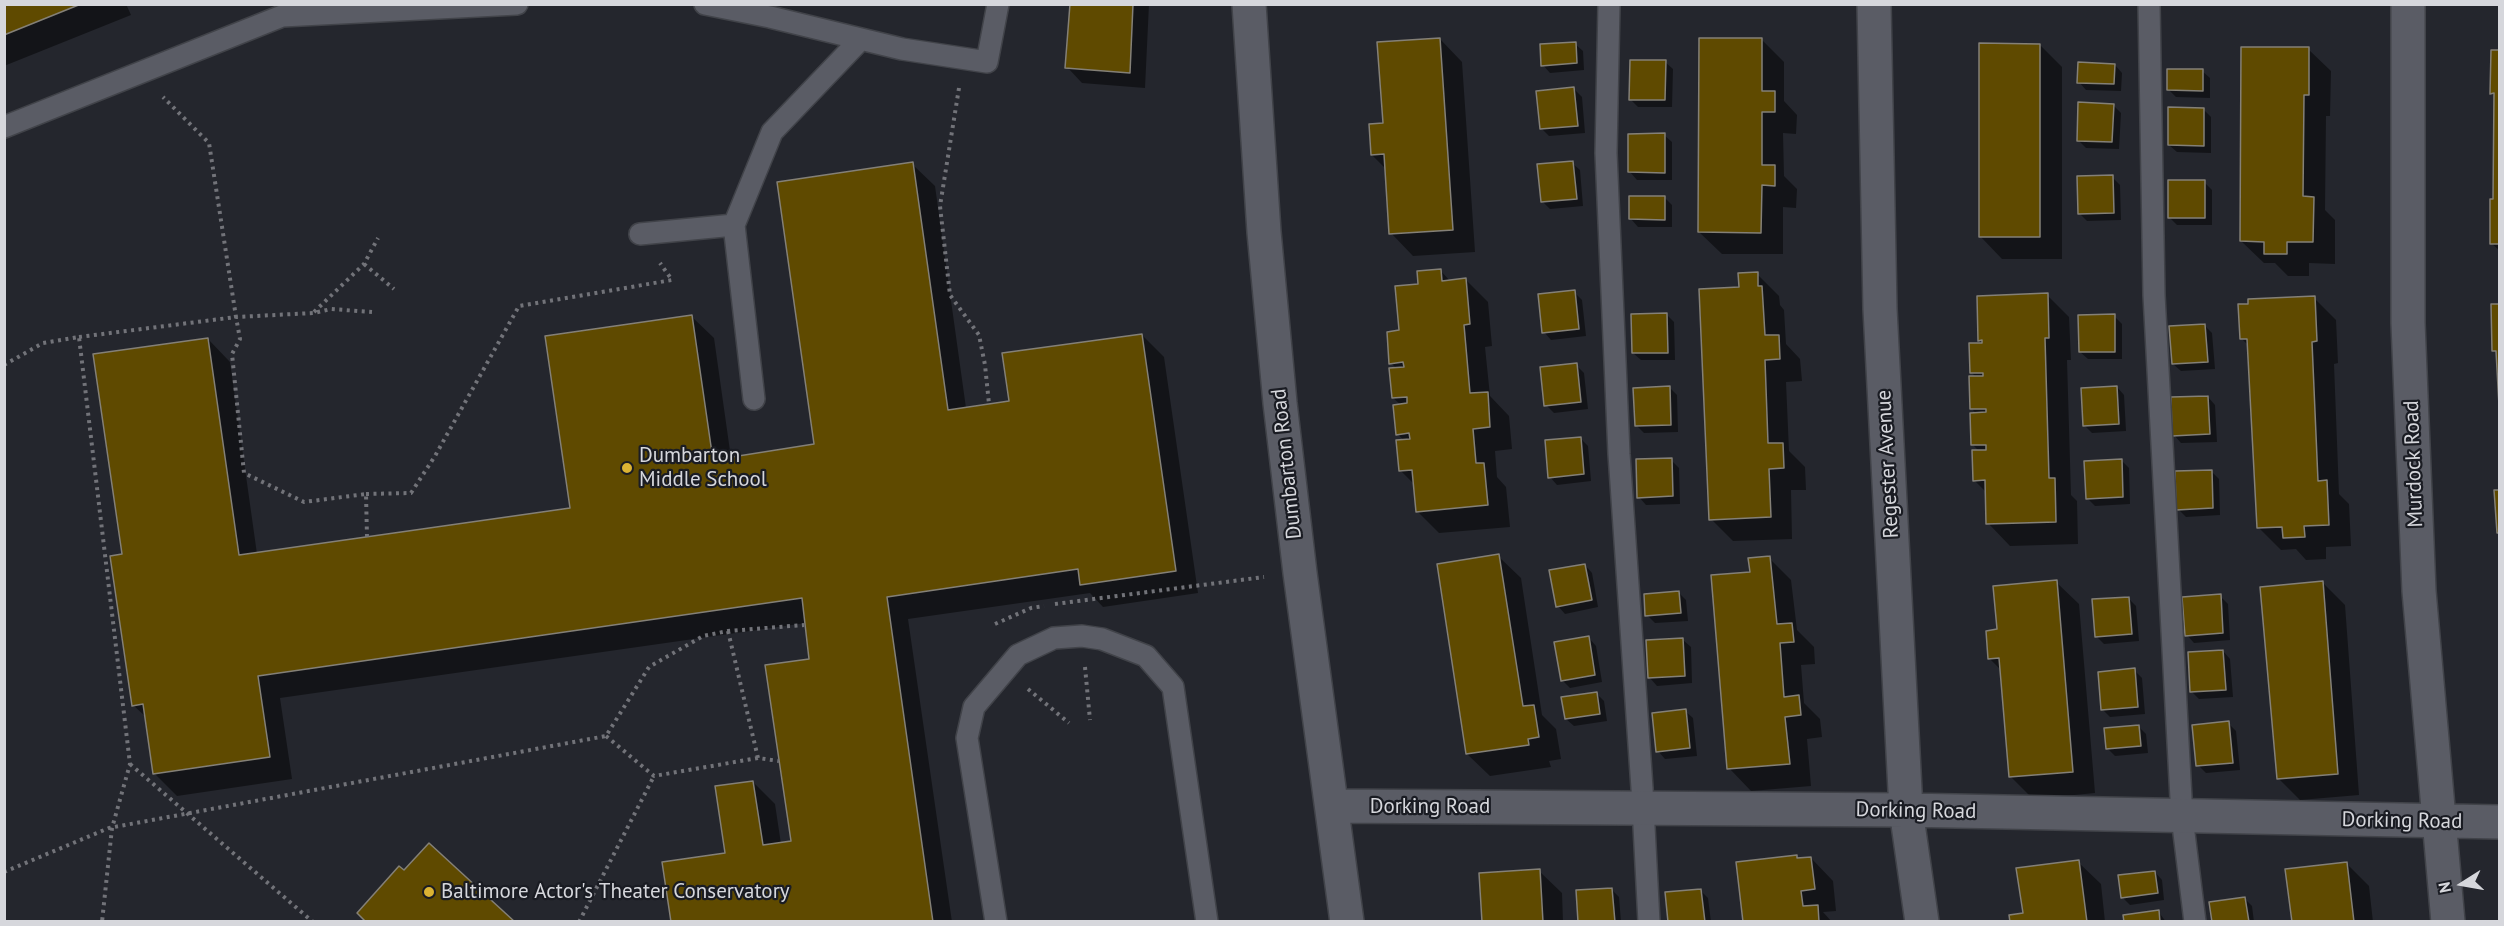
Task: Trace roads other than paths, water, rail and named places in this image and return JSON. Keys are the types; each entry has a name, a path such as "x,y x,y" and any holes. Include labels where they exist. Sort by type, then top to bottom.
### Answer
{"street":[{"name":"Dumbarton Road","path":"1249,4 1273,331 1300,573 1347,921"},
{"name":"Regester Avenue","path":"1874,4 1880,309 1906,810 1922,921"},
{"name":"Murdock Road","path":"2408,4 2409,335 2419,591 2448,921"},
{"name":"Dorking Road","path":"1332,807 1906,810 2499,822"}],"lane":[{"path":"4,127 282,16 517,4"},
{"path":"705,4 770,17 902,49 987,62 998,4"},
{"path":"1609,4 1606,164 1619,454 1644,808 1649,921"},
{"path":"2149,4 2154,295 2182,817 2195,921"},
{"path":"754,399 734,225 772,132 861,39"},
{"path":"640,234 734,225"},
{"path":"996,921 967,738 974,707 1018,655 1054,638 1082,636 1102,639 1146,656 1173,687 1207,921"}],"place":[{"name":"Dumbarton Middle School","path":"627,468"},
{"name":"Baltimore Actor's Theater Conservatory","path":"429,892"}]}
